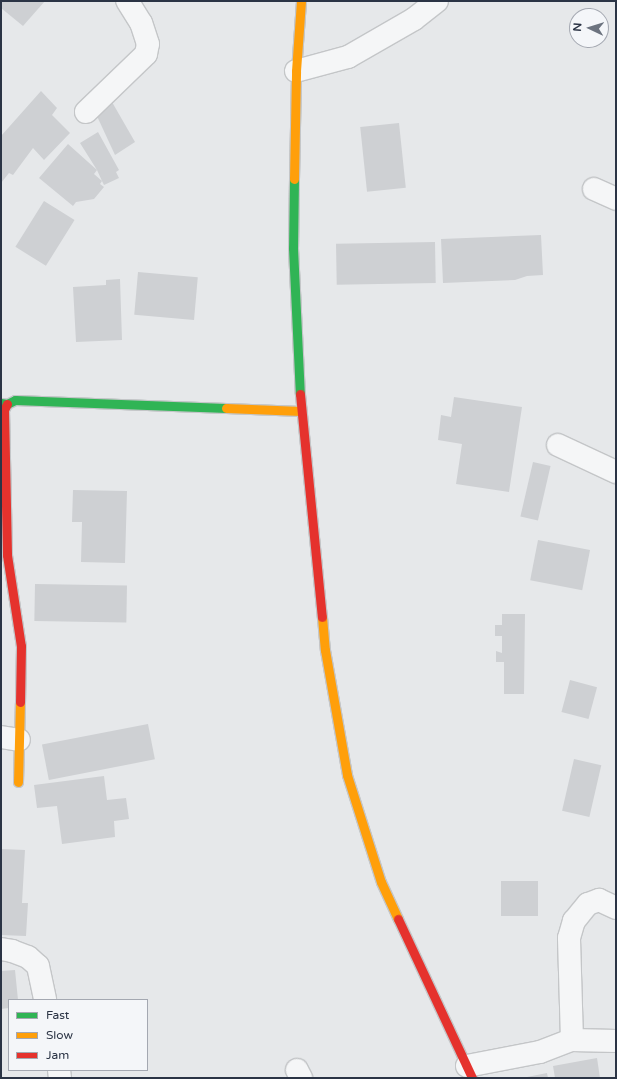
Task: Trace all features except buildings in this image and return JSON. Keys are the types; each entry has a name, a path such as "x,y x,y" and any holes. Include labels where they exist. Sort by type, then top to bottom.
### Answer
{"street":[{"path":"86,112 146,54 148,44 141,23 127,1"},
{"path":"301,1 296,71 293,248 301,411 325,650 347,775 381,882 470,1072 540,1052 572,1040 616,1040"},
{"path":"296,71 348,57 414,19 437,1"},
{"path":"594,189 616,199"},
{"path":"18,782 10,739 21,646 7,555 4,404 15,400 301,411"},
{"path":"558,445 616,472"},
{"path":"572,1040 569,938 574,922 588,904 599,900 616,908"},
{"path":"1,949 12,951 28,957 38,966 45,999"}],"traffic: fast":[{"path":"294,179 293,248 300,394"},
{"path":"1,403 7,404 15,400 226,408"}],"traffic: slow":[{"path":"294,179 296,71 301,1"},
{"path":"226,408 301,411"},
{"path":"322,617 325,650 347,775 381,882 398,919"},
{"path":"18,782 20,702"}],"traffic: jam":[{"path":"300,394 322,617"},
{"path":"7,404 4,410 7,555 21,646 20,702"},
{"path":"398,919 472,1078"}]}
